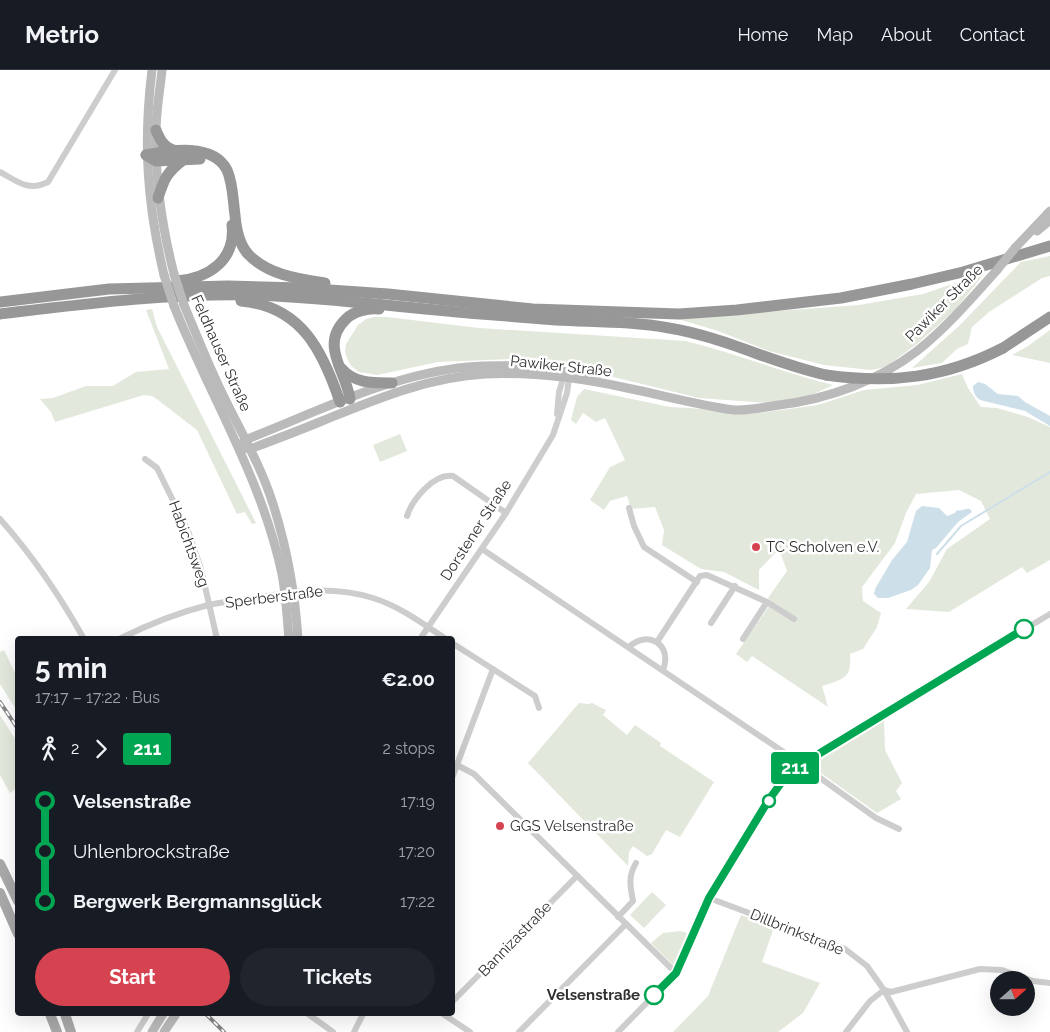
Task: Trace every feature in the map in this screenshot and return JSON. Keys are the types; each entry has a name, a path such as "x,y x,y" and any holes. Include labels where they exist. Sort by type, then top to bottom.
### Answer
{"highway":[{"path":"156,130 161,142 180,156"},
{"path":"158,198 165,177 180,156 199,151 210,154 219,160 226,169 240,240 247,252 260,264 278,273 304,280 381,290 388,294"},
{"path":"109,289 128,284 188,280 198,277 216,268 228,252 233,231 229,192 224,175 216,164 207,159 180,156 153,157"},
{"path":"0,302 109,289 228,286 301,288 388,294 533,309 679,314 737,310 841,298 963,272 1050,246"},
{"path":"187,300 254,295 331,299 556,320 621,322 669,328 714,338 797,369 826,375 891,380 916,377 968,364 1002,348 1050,317"},
{"path":"0,314 67,306 187,300 211,299 253,302 278,312 295,322 307,333 346,404"},
{"path":"346,404 348,388 338,365 334,347 335,336 341,324 348,317 360,311 374,309 416,313 435,310"},
{"path":"338,365 358,381 392,383"}],"main road":[{"name":"Feldhauser Straße","path":"152,70 149,95 153,157 162,221 174,274 187,300 215,378 242,443 268,521 282,576 289,636"},
{"name":"Feldhauser Straße","path":"162,70 153,157 152,217 164,275 191,348 242,443"},
{"name":"Pawiker Straße","path":"250,449 392,383 467,367 522,366 683,401 736,410 795,404 817,399 886,372 917,350 957,314 1050,211"},
{"name":"Pawiker Straße","path":"1016,248 1050,220"},
{"name":"Pawiker Straße","path":"242,443 346,404 438,380 482,374 511,373 566,376"},
{"path":"242,443 250,449 272,503 294,591 298,636"},
{"path":"0,864 4,881 15,897"},
{"path":"0,893 15,927"},
{"path":"51,1016 57,1032"},
{"path":"65,1016 71,1032"},
{"path":"152,1032 162,1016"},
{"path":"164,1032 175,1016"}],"street":[{"path":"0,172 32,187 48,182 115,70"},
{"name":"Dorstener Straße","path":"422,636 506,513 553,435 566,376"},
{"name":"Habichtsweg","path":"145,459 158,468 184,522 201,569 216,636"},
{"path":"407,516 411,505 438,478 447,475 453,476 506,513"},
{"path":"628,508 644,547 696,582"},
{"path":"0,519 43,573 70,613 82,636"},
{"path":"482,549 663,670 876,818 899,829"},
{"path":"657,642 700,576 707,575 735,586 767,602 794,619"},
{"path":"711,623 735,586"},
{"name":"Sperberstraße","path":"126,636 173,616 210,604 284,592 334,590 361,595 398,608 442,636"},
{"path":"743,638 767,602"},
{"path":"618,1032 676,973 709,898 786,776 800,764 1050,614"},
{"path":"629,647 634,642 642,639 650,639 657,642 665,652 666,658 663,670"},
{"path":"455,645 536,696 539,708"},
{"path":"455,770 493,669"},
{"path":"457,765 474,774 676,973"},
{"path":"618,916 633,901 630,881 631,871 636,863"},
{"name":"Bannizastraße","path":"455,999 576,876"},
{"name":"Dillbrinkstraße","path":"709,898 845,949 867,966 884,990 907,1032"},
{"path":"520,1032 626,924"},
{"path":"846,1032 870,1001 884,990 891,992 980,969 1002,970 1033,981 1050,983"},
{"path":"137,1032 147,1016"},
{"path":"311,1016 333,1032"},
{"path":"357,1030 362,1016"},
{"path":"446,1016 470,1032"}],"shaded area":[{"path":"1050,256 1050,276 1042,278 989,312 972,327 968,344 957,349 942,363 912,368 959,326 1021,262"},
{"path":"985,273 954,311 918,343 886,367 871,370 824,365 769,351 718,331 675,318 736,316 859,305 923,294"},
{"path":"152,309 157,327 256,523 252,524 245,512 237,514 197,430 152,396 144,395 55,422 51,412 40,399 53,398 86,386 113,386 136,372 169,369 146,310"},
{"path":"374,317 479,328 686,341 833,385 810,396 767,403 699,398 597,373 578,366 535,358 438,362 377,375 359,372 351,366 347,358 346,344 358,325 366,319"},
{"path":"1050,330 1050,363 1012,355 1028,346"},
{"path":"962,374 968,388 981,407 997,408 1028,417 1050,427 1050,560 1027,573 1022,567 949,612 906,609 929,582 947,549 990,519 981,501 959,490 916,494 906,513 895,543 862,587 863,601 881,613 877,627 863,649 850,654 849,669 845,677 822,686 828,707 752,656 747,662 736,654 772,602 768,598 787,571 779,549 759,570 759,590 724,572 701,569 662,545 664,530 655,507 631,509 627,496 610,501 604,510 590,500 610,467 625,460 605,418 596,422 583,413 576,424 571,420 577,397 584,389 670,407 752,414 818,405 864,390 917,385"},
{"path":"400,434 407,451 380,462 373,445"},
{"path":"4,650 15,673 15,708 0,684 0,652"},
{"path":"579,703 592,703 606,710 603,715 627,735 635,725 661,743 660,746 714,782 680,837 666,830 652,854 647,856 633,846 629,852 628,866 528,763"},
{"path":"0,715 15,739 15,789 10,793 0,775"},
{"path":"884,721 885,750 902,783 896,791 901,799 877,813 811,766"},
{"path":"652,892 666,905 644,928 630,915"},
{"path":"741,915 774,927 762,962 820,983 803,1013 778,1032 673,1032 708,996"},
{"path":"680,931 687,933 673,965 651,943 663,933"}],"water":[{"path":"978,382 985,384 998,394 1018,396 1050,416 1050,426 1025,411 980,400 973,388"},
{"path":"922,506 939,508 947,516 955,513 957,510 970,509 972,512 958,522 936,548 932,550 930,568 918,585 911,590 888,598 878,598 874,594 875,589 892,560 907,542 916,511"}],"waterway":[{"path":"937,554 961,526 1050,472"}],"railway":[{"path":"0,702 15,724"},
{"path":"208,1016 224,1032"}],"bus line":[{"name":"211","path":"654,995 676,973 709,898 768,801 789,772 1024,629"}],"place":[{"name":"TC Scholven e.V.","path":"756,547"},
{"name":"GGS Velsenstraße","path":"500,826"},
{"name":"Velsenstraße","path":"654,995"}]}
